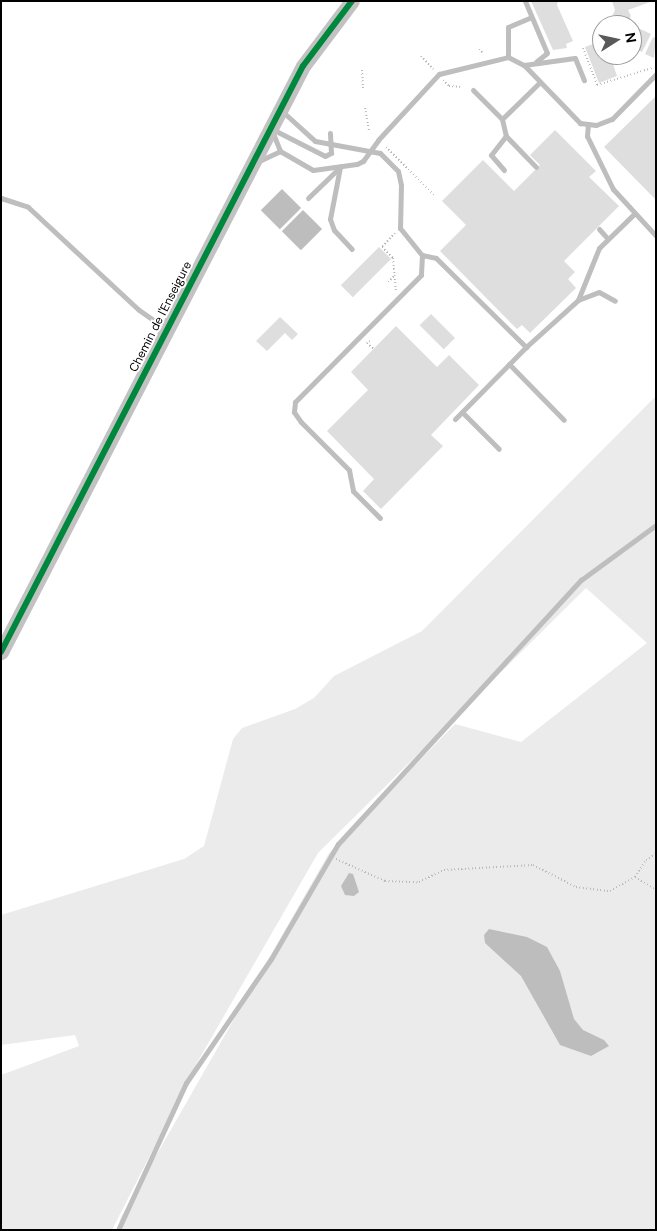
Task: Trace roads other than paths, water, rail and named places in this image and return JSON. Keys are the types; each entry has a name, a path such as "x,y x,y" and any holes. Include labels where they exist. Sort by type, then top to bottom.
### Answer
{"street":[{"name":"Chemin de l'Enseigure","path":"1,652 303,66 352,1"}],"lane":[{"path":"525,1 547,53 536,62"},
{"path":"508,27 531,17"},
{"path":"502,23 508,27"},
{"path":"508,27 508,57"},
{"path":"271,128 280,151 313,170 363,161 370,150 438,74 508,57 524,64 580,123 596,125 612,119 656,74"},
{"path":"524,64 575,58 584,80"},
{"path":"502,119 540,82"},
{"path":"473,90 502,119 506,136 536,167"},
{"path":"280,110 315,140 330,146 370,150 380,153 398,171 402,185 400,228 422,255 436,258 526,347"},
{"path":"588,124 587,136 613,189 656,236"},
{"path":"271,128 325,156 330,153 330,133"},
{"path":"504,170 491,155 506,136"},
{"path":"252,164 280,151"},
{"path":"308,198 340,166"},
{"path":"340,166 330,219 334,230 352,249"},
{"path":"1,198 28,208 139,310 168,330"},
{"path":"578,300 599,248 635,213"},
{"path":"599,229 608,239"},
{"path":"380,518 353,491 349,470 294,412 295,402 421,275 422,255"},
{"path":"455,419 526,347 578,300 599,292 616,301"},
{"path":"509,364 564,420"},
{"path":"462,412 499,449"},
{"path":"118,1230 186,1083 271,959 338,844 581,580 656,525"}]}
